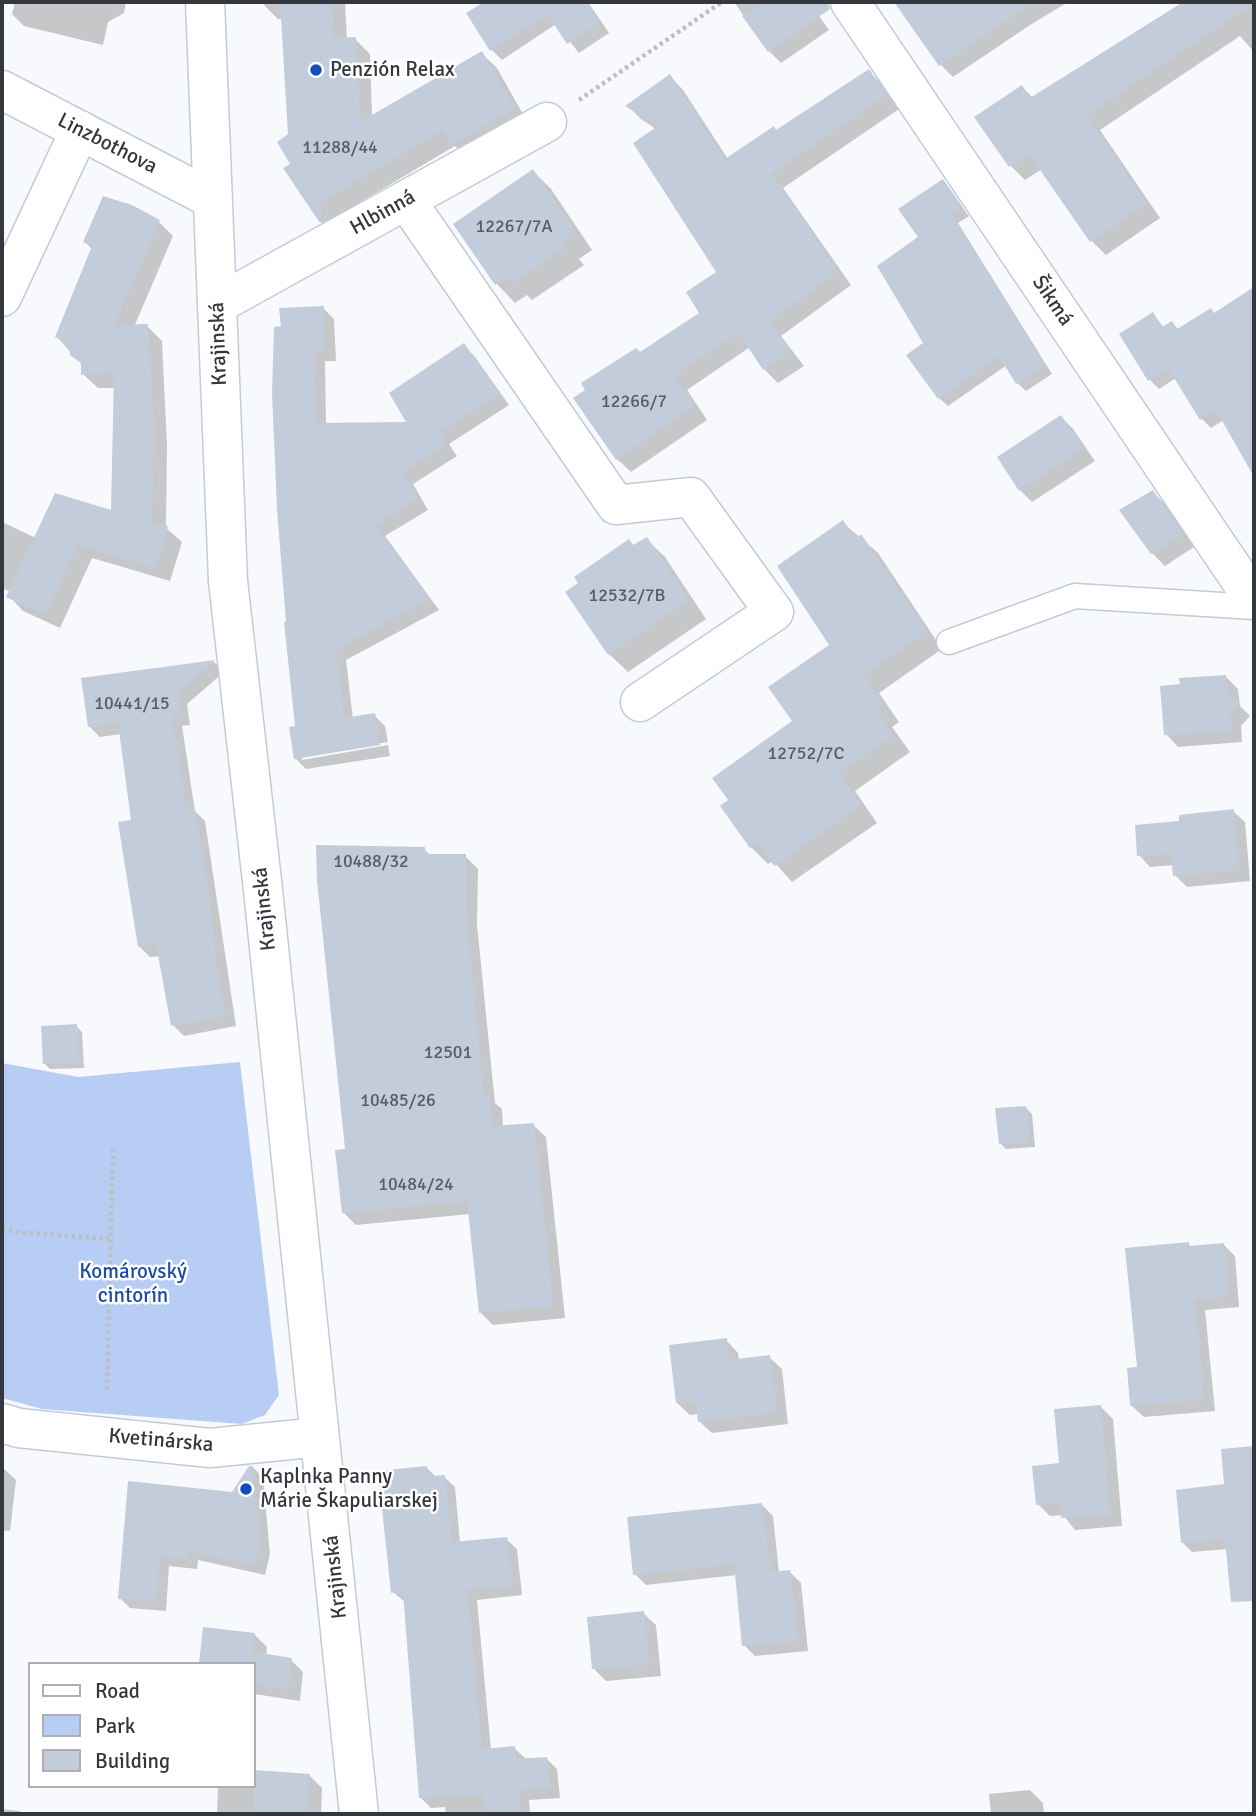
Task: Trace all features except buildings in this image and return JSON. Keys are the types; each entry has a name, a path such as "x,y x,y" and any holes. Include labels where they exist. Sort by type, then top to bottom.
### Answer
{"street":[{"name":"Krajinská","path":"205,2 228,581 340,1613 359,1814"},
{"name":"Šikmá","path":"850,2 1254,600"},
{"name":"Linzbothova","path":"2,90 212,199"},
{"name":"Hlbinná","path":"218,303 547,122"},
{"path":"2,298 80,130"},
{"path":"406,200 616,505 691,497 774,612 640,702"},
{"name":"Kvetinárska","path":"2,1423 19,1428 210,1448 320,1437"}],"lane":[{"path":"949,642 1075,596 1254,607"}],"path":[{"path":"547,122 722,2"},
{"path":"107,1390 113,1145"},
{"path":"2,1228 16,1232 110,1239"}],"green space":[{"name":"Komárovský cintorín","path":"240,1062 279,1395 265,1415 242,1424 42,1409 2,1398 2,1063 78,1077"}],"place":[{"name":"Penzión Relax","path":"316,70"},
{"name":"Kaplnka Panny Márie Škapuliarskej","path":"246,1489"}]}
